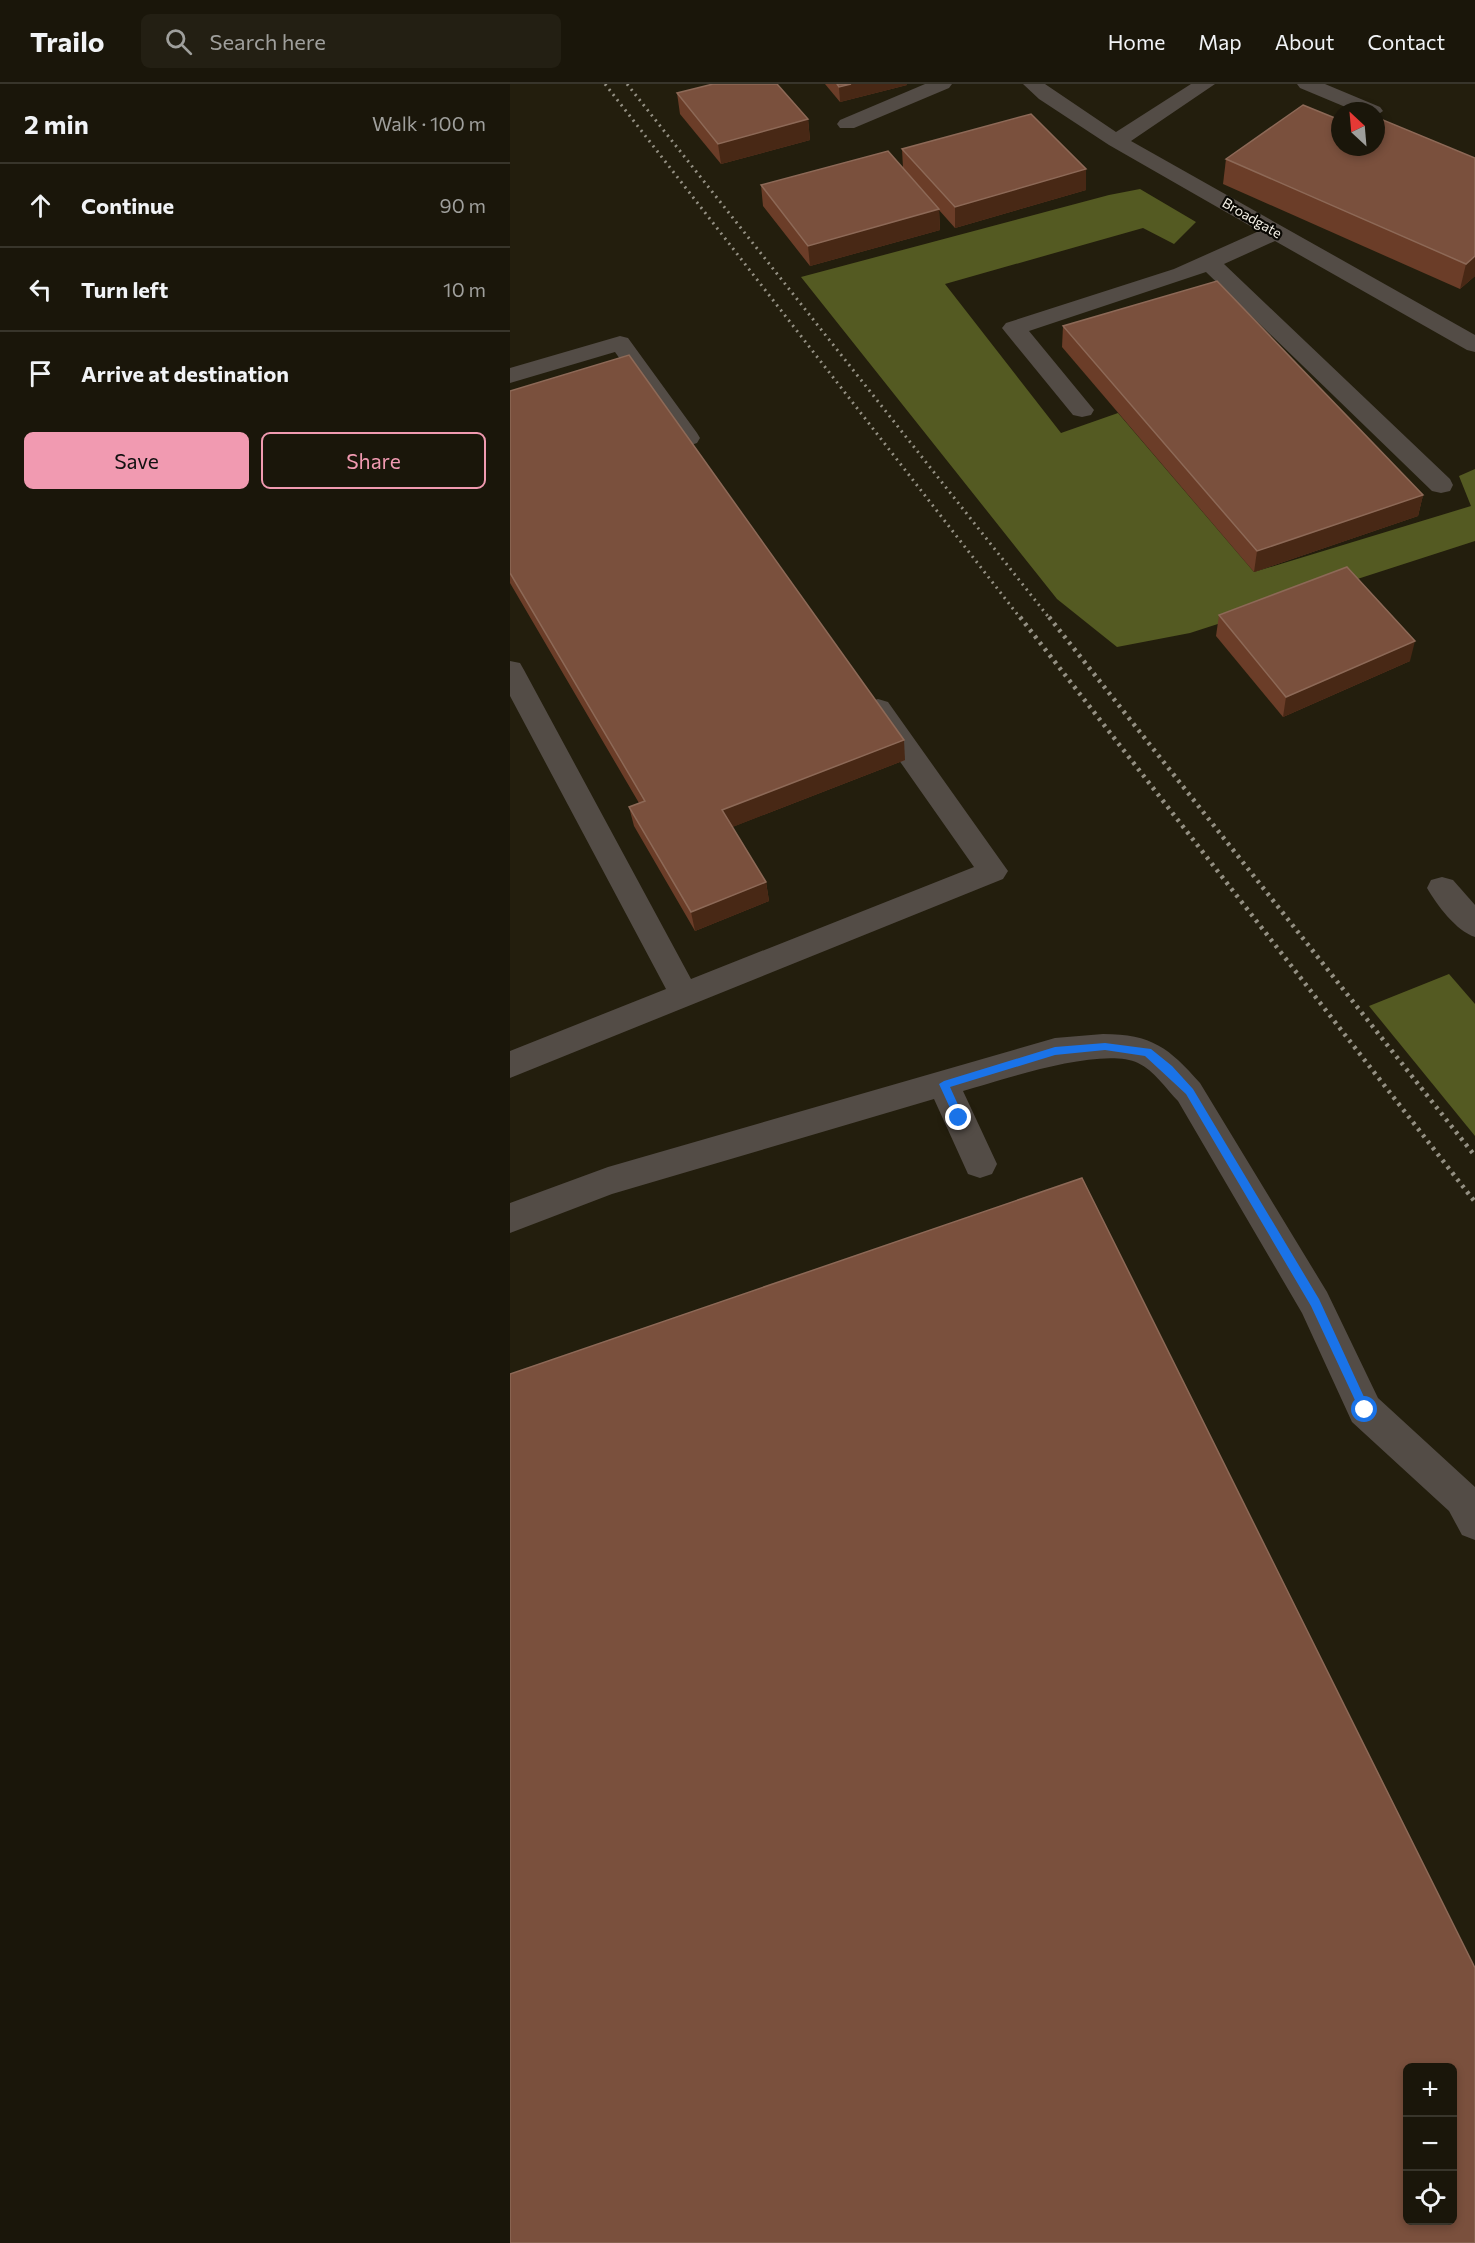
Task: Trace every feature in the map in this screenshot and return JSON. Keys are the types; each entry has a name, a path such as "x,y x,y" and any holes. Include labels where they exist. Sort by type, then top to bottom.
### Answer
{"street":[{"path":"847,124 942,84"},
{"name":"Broadgate","path":"1033,84 1116,141 1475,345"},
{"path":"1116,141 1205,84"},
{"path":"1306,84 1350,102"},
{"path":"1082,410 1014,328 1182,274 1276,232"},
{"path":"1209,262 1441,485"},
{"path":"510,376 620,343 703,460"},
{"path":"510,670 685,996"},
{"path":"510,1065 993,871 862,685"},
{"path":"1442,888 1475,925"},
{"path":"510,1218 608,1181 1055,1051 1105,1046 1147,1052 1168,1069 1189,1092 1315,1303 1365,1410 1462,1499 1475,1522"},
{"path":"944,1084 980,1164"}],"green space":[{"path":"1140,189 1196,222 1174,244 1143,228 945,284 1061,433 1118,413 1254,572 1471,506 1459,476 1475,469 1475,541 1190,633 1117,647 1057,599 801,277 1109,195"},
{"path":"1449,974 1475,1004 1475,1136 1369,1006"}],"building":[{"path":"713,84 777,84 808,119 718,144 677,93"},
{"path":"1303,105 1331,116 1331,156 1385,156 1385,121 1475,158 1475,256 1466,264 1226,159"},
{"path":"1031,114 1086,169 955,207 902,149"},
{"path":"888,151 939,209 808,246 761,185"},
{"path":"1217,281 1423,495 1257,551 1063,326"},
{"path":"629,355 904,740 722,810 766,882 691,912 629,807 645,801 510,573 510,391"},
{"path":"1347,567 1415,641 1286,697 1219,615"},
{"path":"1082,1178 1475,1968 1475,2243 510,2243 510,1374"}],"railway":[{"path":"605,84 1021,619"},
{"path":"627,84 1050,619"},
{"path":"1020,617 1475,1202"},
{"path":"1049,617 1475,1156"}],"route":[{"path":"959,1118 944,1084 1055,1051 1105,1046 1147,1052 1168,1069 1189,1092 1315,1303 1365,1410"}]}
